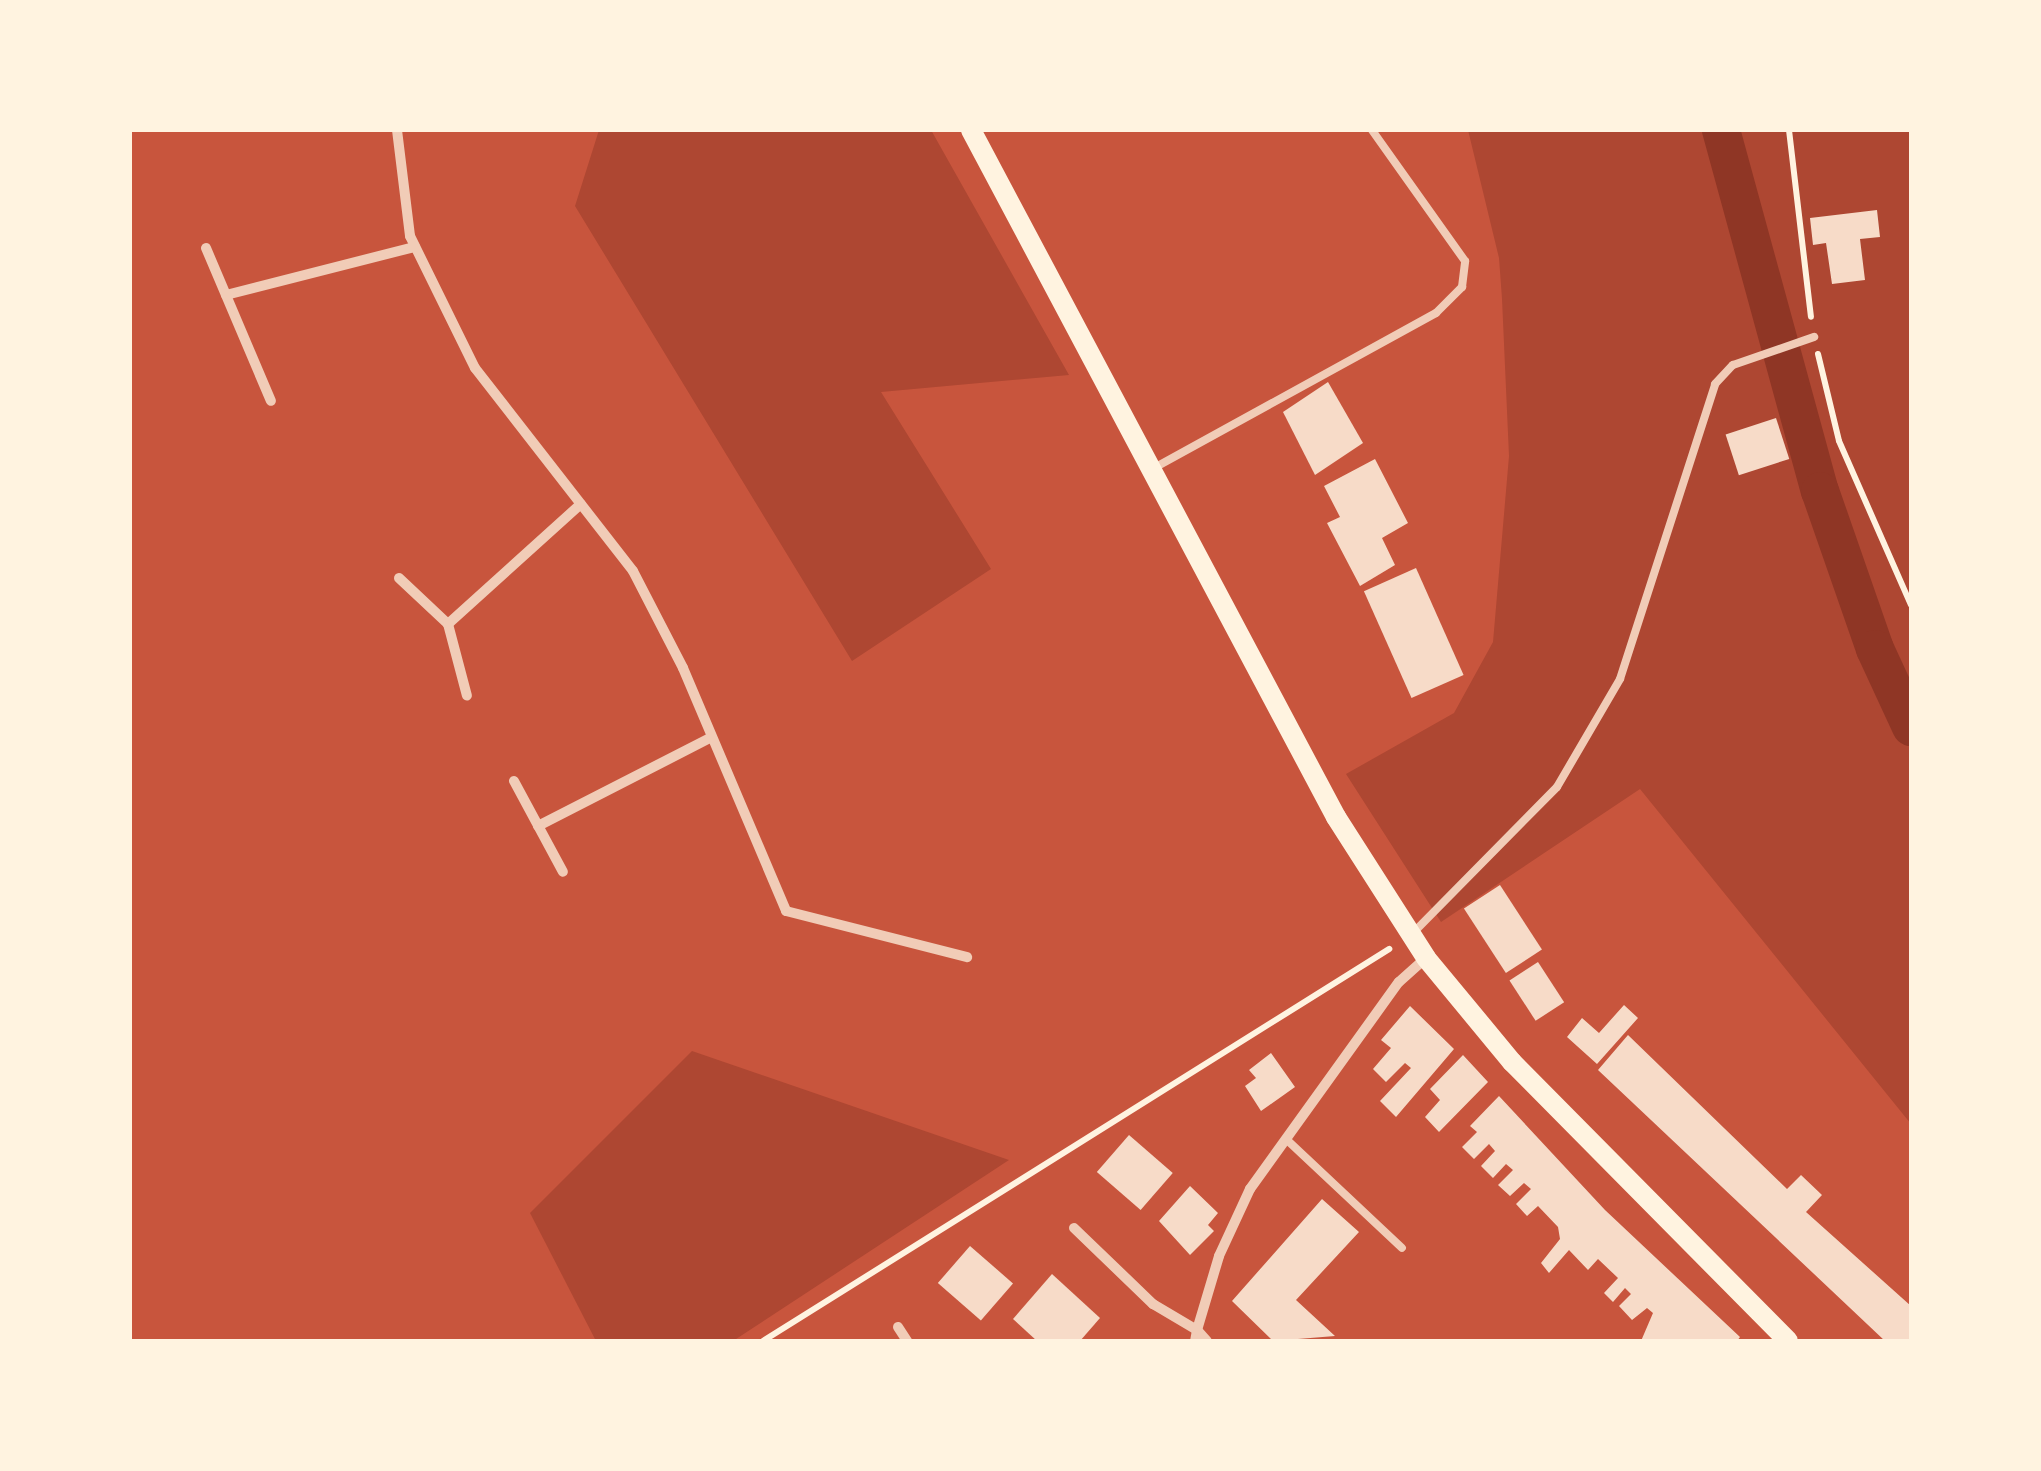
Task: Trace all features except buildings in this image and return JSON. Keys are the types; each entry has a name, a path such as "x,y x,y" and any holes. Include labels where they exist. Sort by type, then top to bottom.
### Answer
{"main road":[{"path":"971,130 1077,320 1336,817 1426,958 1512,1062 1788,1341"}],"street":[{"path":"397,130 415,247 475,368 633,570 712,737 786,911 967,956"},
{"path":"226,295 415,247"},
{"path":"206,248 271,401"},
{"path":"448,624 580,504"},
{"path":"398,578 448,624 467,696"},
{"path":"538,826 712,737"},
{"path":"514,781 563,872"},
{"path":"1196,1335 1219,1256 1250,1189 1399,982 1426,958"},
{"path":"1074,1228 1153,1304 1207,1341"},
{"path":"898,1328 907,1341"}],"lane":[{"path":"1153,468 1436,313 1462,287 1464,261 1372,130"},
{"path":"1412,934 1558,786 1620,679 1716,384 1733,365 1814,337"},
{"path":"1286,1139 1402,1248"}],"path":[{"path":"1789,130 1814,337 1839,441 1911,605"},
{"path":"763,1341 1412,934"}],"shaded area":[{"path":"599,130 931,130 1069,375 881,392 991,569 852,661 575,206"},
{"path":"1468,130 1911,130 1911,1124 1640,789 1441,922 1346,774 1454,713 1493,642 1509,456 1502,299 1499,258"},
{"path":"1792,369 1827,484 1820,491 1810,490 1775,374"},
{"path":"692,1051 1009,1160 733,1341 596,1341 530,1213"}],"waterway":[{"path":"1721,130 1820,491 1875,649 1911,727"}]}
